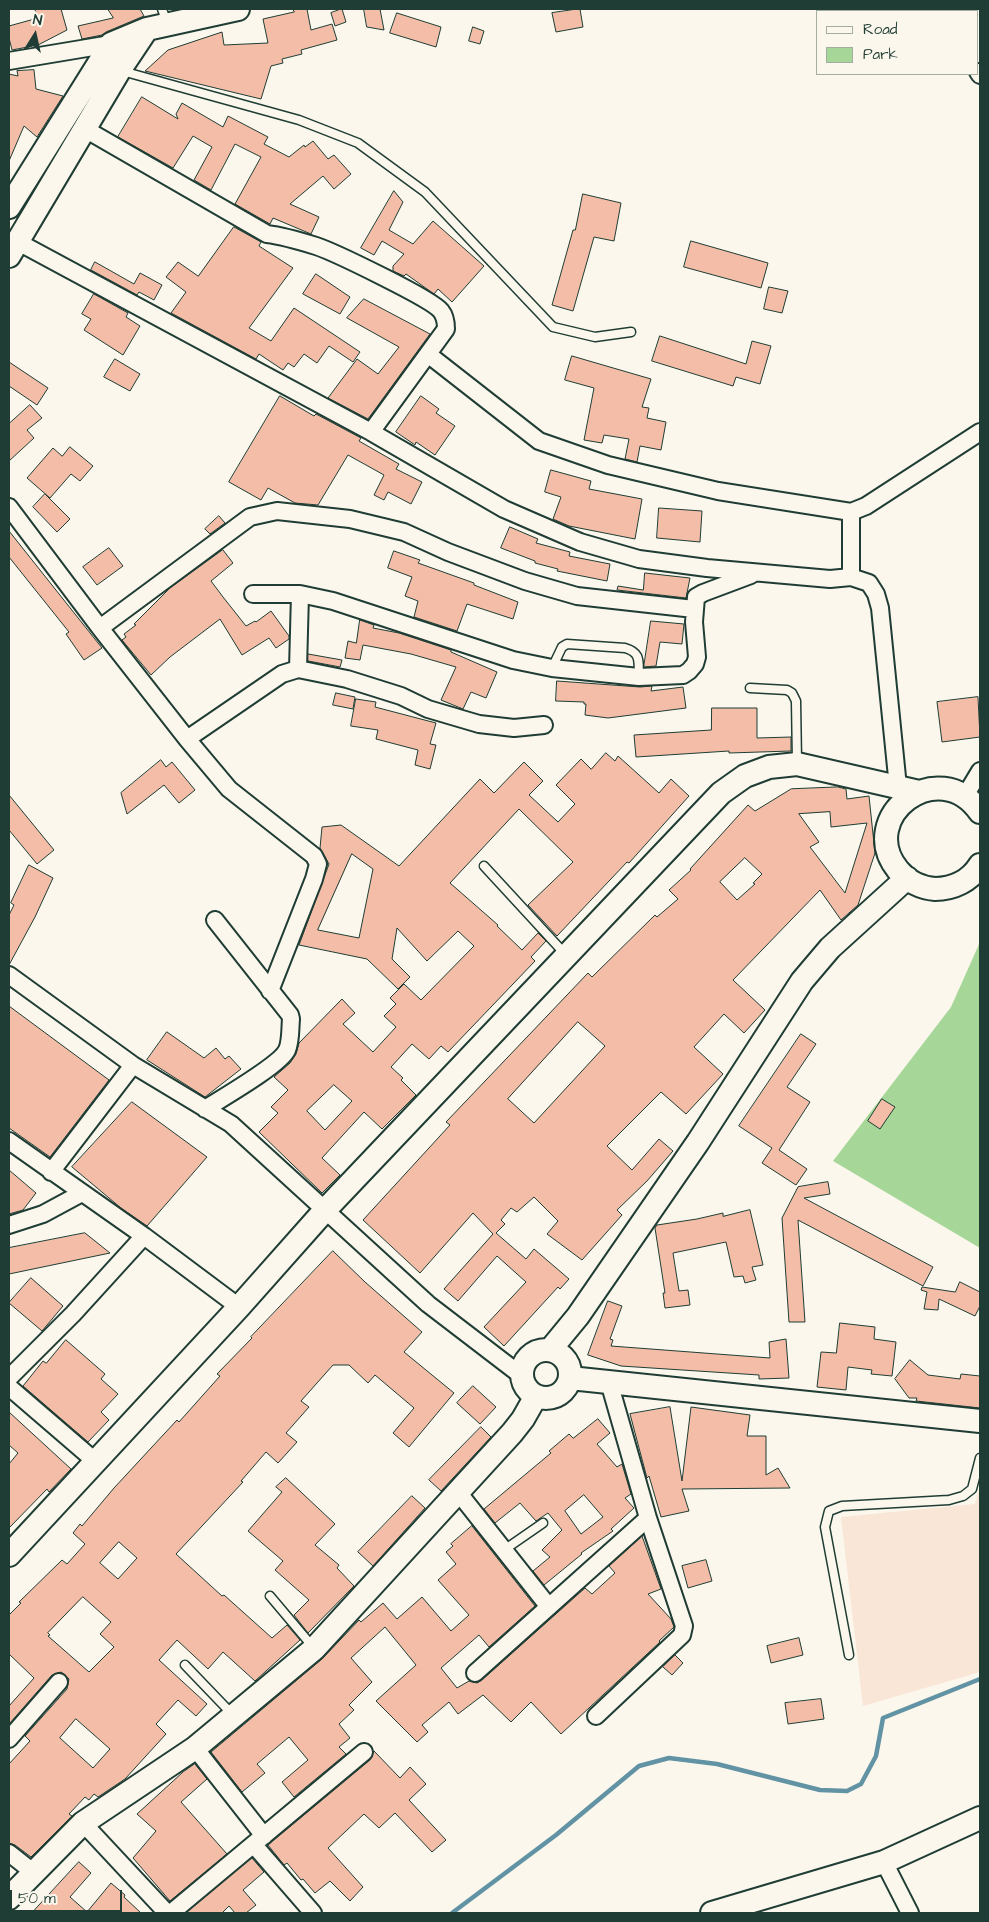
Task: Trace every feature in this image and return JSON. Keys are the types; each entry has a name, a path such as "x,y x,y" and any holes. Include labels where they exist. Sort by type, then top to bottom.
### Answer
{"main road":[{"path":"9,207 111,44 159,21 238,9"},
{"path":"12,244 85,129 119,70 159,21"},
{"path":"9,1555 239,1308 326,1209 721,793 745,776 769,767 797,764 908,790 945,789 965,796 980,812"},
{"path":"908,790 905,800 892,816 887,836 890,857 906,878 919,886 930,888 951,887 969,878 980,865"},
{"path":"550,1350 578,1316 698,1142 802,981 830,948 906,878"},
{"path":"550,1350 562,1355 566,1360 569,1366 570,1378 565,1389 560,1394 548,1398 536,1396 526,1388 522,1370 527,1358 538,1351 550,1350"},
{"path":"570,1378 980,1421"},
{"path":"9,1898 83,1823 194,1748 314,1649 512,1434 536,1396"},
{"path":"712,1913 884,1862 980,1818"}],"street":[{"path":"9,61 111,44"},
{"path":"85,129 267,234 283,236 318,247 418,295 441,310 446,320 446,329 429,355 371,432"},
{"path":"12,244 371,432 504,509 580,542 639,559 755,573 830,579 851,577 868,583 876,594 880,608 908,790"},
{"path":"429,355 539,441 608,465 718,491 851,512 866,506 980,432"},
{"path":"9,507 100,628 187,739 229,789 314,856 318,864 314,879 270,991"},
{"path":"100,628 250,517 277,511 350,519 388,526 448,552 525,581 577,596 694,609"},
{"path":"851,512 851,577"},
{"path":"253,594 300,594 333,601 512,660 552,668 639,677 683,675 689,671 695,664 697,657 694,609 696,597 755,573"},
{"path":"298,670 300,594"},
{"path":"187,739 282,674 298,670 347,679 401,696 428,709 479,724 514,728 544,725"},
{"path":"965,796 980,771"},
{"path":"205,1109 269,1067 285,1054 288,1048 290,1015 215,920"},
{"path":"9,975 133,1065 231,1124 428,1304 522,1376"},
{"path":"51,1172 133,1065"},
{"path":"9,1141 144,1236 239,1308"},
{"path":"9,1225 43,1214 82,1193"},
{"path":"9,1378 73,1314 144,1236"},
{"path":"596,1716 684,1632 684,1626 648,1518 609,1382"},
{"path":"9,1387 95,1461"},
{"path":"458,1492 549,1607"},
{"path":"475,1673 648,1518"},
{"path":"9,1739 59,1682"},
{"path":"194,1748 313,1913"},
{"path":"83,1823 169,1913 364,1752"},
{"path":"9,1853 33,1872"},
{"path":"884,1862 910,1913"}],"lane":[{"path":"119,70 299,120 358,144 426,192 553,327 595,337 631,332"},
{"path":"552,668 562,647 567,644 625,648 635,651 637,655 639,677"},
{"path":"750,688 788,690 792,693 796,701 797,764"},
{"path":"484,866 567,956"},
{"path":"849,1655 825,1527 829,1511 842,1506 949,1500 963,1496 972,1490 980,1458"},
{"path":"503,1551 544,1524"},
{"path":"270,1596 314,1649"},
{"path":"185,1665 234,1715"}],"shaded area":[{"path":"980,1485 980,1672 863,1706 841,1517 975,1504"}],"green space":[{"path":"980,942 980,1248 833,1161 951,1007"}],"building":[{"path":"35,9 61,9 67,30 38,45 12,50 9,26 38,18"},
{"path":"108,9 140,9 144,16 102,35 82,39 78,26 113,18"},
{"path":"293,9 307,9 311,30 332,24 337,40 301,50 302,54 282,59 283,63 271,66 261,99 145,71 168,50 222,32 224,45 268,43 263,19 294,12"},
{"path":"342,9 346,22 335,26 331,13"},
{"path":"364,9 380,9 384,30 367,27"},
{"path":"580,9 583,27 556,32 552,13"},
{"path":"397,13 441,27 436,47 390,33"},
{"path":"473,27 484,31 480,44 469,41"},
{"path":"34,70 36,89 63,96 37,137 24,126 9,161 9,74 18,76 17,71"},
{"path":"142,97 178,119 176,114 182,103 223,127 228,116 268,137 264,144 289,157 304,145 305,147 313,141 328,159 334,155 351,174 334,189 323,176 290,204 319,217 311,234 273,218 270,224 235,204 261,157 235,144 211,190 194,180 212,147 193,136 173,168 118,137"},
{"path":"394,191 403,202 389,230 413,244 433,221 484,266 452,302 438,289 434,294 406,274 404,276 393,271 393,266 404,254 382,241 374,255 361,248"},
{"path":"583,194 621,203 614,241 594,237 573,311 552,305 573,230 575,230"},
{"path":"234,227 261,242 259,246 293,268 249,328 271,341 294,308 360,352 353,362 329,346 317,363 304,354 294,367 288,363 283,370 259,354 256,359 171,313 186,292 166,277 178,262 198,276"},
{"path":"691,241 768,263 761,288 684,267"},
{"path":"95,262 134,284 140,273 162,285 154,300 139,292 137,295 91,270"},
{"path":"316,274 350,297 340,314 303,294"},
{"path":"769,287 788,291 782,313 764,309"},
{"path":"94,294 128,313 126,317 140,326 123,355 84,330 91,319 82,314"},
{"path":"364,299 430,334 368,419 328,398 357,359 378,374 399,347 347,318"},
{"path":"660,336 746,364 752,341 771,346 760,384 736,377 733,386 652,361"},
{"path":"572,356 651,379 642,407 649,408 647,418 666,422 661,450 640,446 637,462 625,459 629,439 604,435 602,443 584,440 594,388 565,380"},
{"path":"115,359 140,374 130,391 104,377"},
{"path":"9,362 48,388 37,405 9,386"},
{"path":"280,396 314,416 316,414 361,438 359,441 399,464 396,469 422,482 411,504 388,492 384,500 374,495 384,475 348,455 318,505 295,503 268,488 261,500 229,482"},
{"path":"421,396 439,409 436,413 455,426 435,455 416,442 415,445 396,432"},
{"path":"30,405 42,418 27,430 34,438 9,461 9,424"},
{"path":"70,447 93,466 80,481 71,474 50,498 27,478 53,448 62,456"},
{"path":"551,470 591,481 589,489 642,499 635,539 569,526 553,519 561,497 545,492"},
{"path":"45,494 70,519 57,532 33,507"},
{"path":"659,508 702,511 700,542 657,538"},
{"path":"219,516 225,523 210,534 205,529"},
{"path":"510,527 538,539 536,543 570,552 569,556 610,564 607,581 557,571 558,569 535,563 535,561 501,548"},
{"path":"9,531 102,648 84,660 66,634 69,632 9,557"},
{"path":"109,548 123,566 97,585 83,567"},
{"path":"223,550 233,563 211,581 246,626 256,622 271,611 289,636 289,639 276,648 269,638 242,655 220,619 170,657 151,675 122,640 126,637 124,634 136,625 134,624 170,588"},
{"path":"394,551 420,560 418,563 474,583 474,585 518,602 513,619 467,604 457,631 414,617 418,601 405,596 412,577 388,568"},
{"path":"645,573 690,578 686,598 617,590 618,586 643,590"},
{"path":"360,620 374,625 373,628 399,633 451,650 451,652 497,672 486,698 471,692 463,709 441,700 456,667 411,654 363,645 360,660 345,658 348,641 356,643"},
{"path":"651,621 684,624 682,644 660,642 656,666 644,667"},
{"path":"308,654 342,660 340,667 308,661"},
{"path":"557,681 640,687 652,686 651,691 683,687 686,708 608,718 585,715 586,704 584,702 556,701"},
{"path":"336,693 355,697 353,709 333,705"},
{"path":"978,697 980,737 942,742 937,702"},
{"path":"356,699 376,702 375,707 436,723 430,744 436,745 430,769 415,765 418,750 376,739 378,730 351,726"},
{"path":"712,708 757,708 757,738 791,737 791,751 729,753 729,751 636,757 634,735 711,730"},
{"path":"606,753 615,761 618,756 659,793 671,779 689,796 629,863 627,862 557,936 528,905 573,862 519,809 450,883 498,925 522,950 538,933 546,941 531,957 535,961 448,1052 441,1046 429,1059 412,1044 391,1067 403,1078 401,1080 416,1095 382,1129 364,1112 322,1158 340,1175 322,1193 259,1132 278,1113 271,1107 288,1090 274,1077 290,1063 296,1054 299,1043 342,999 355,1013 343,1024 373,1052 396,1027 384,1016 396,1004 390,998 404,984 421,1000 474,946 458,931 427,961 397,928 392,959 410,977 398,989 367,959 299,945 329,864 320,848 322,827 341,825 399,866 480,779 494,793 524,762 543,781 529,795 558,822 575,804 556,785 581,759 591,769","holes":["352,854 373,869 359,938 318,930","334,1085 352,1101 325,1130 307,1111"]},
{"path":"161,760 166,767 172,762 195,790 179,803 164,785 127,814 121,793"},
{"path":"838,787 846,789 847,799 869,796 875,853 858,905 841,920 820,890 733,980 765,1010 744,1033 724,1014 694,1047 723,1074 686,1114 661,1092 607,1146 632,1170 659,1139 673,1151 647,1181 617,1210 622,1215 582,1260 547,1234 558,1221 534,1197 517,1212 511,1208 501,1220 505,1224 496,1233 526,1259 534,1249 569,1279 560,1289 558,1287 504,1346 484,1327 526,1282 497,1256 458,1301 444,1289 493,1234 473,1213 420,1273 363,1220 450,1125 446,1122 588,973 592,977 655,915 657,917 678,899 669,890 691,870 748,805 755,811 791,789","holes":["830,812 831,827 867,823 845,893 810,847 819,842 799,814","745,858 762,874 753,883 755,884 737,900 720,882","578,1022 605,1046 534,1123 508,1099"]},
{"path":"9,795 54,850 37,864 9,830"},
{"path":"29,865 53,878 35,917 9,965 9,915 14,905 11,903"},
{"path":"9,1006 109,1080 50,1157 9,1128"},
{"path":"167,1032 204,1058 216,1048 225,1059 229,1056 241,1069 205,1097 147,1060"},
{"path":"801,1034 816,1044 787,1087 810,1102 779,1150 807,1169 796,1185 762,1163 772,1148 739,1126"},
{"path":"882,1099 895,1107 880,1129 868,1121"},
{"path":"132,1102 207,1157 147,1226 121,1208 72,1167"},
{"path":"9,1170 36,1193 23,1210 9,1214"},
{"path":"828,1182 830,1194 804,1198 933,1267 923,1286 798,1220 805,1322 789,1322 782,1218 798,1187"},
{"path":"750,1210 763,1265 752,1267 756,1280 745,1283 743,1276 734,1277 726,1242 673,1253 679,1291 688,1290 690,1305 665,1308 663,1293 665,1293 655,1228 657,1225 723,1213 723,1216"},
{"path":"85,1233 110,1253 9,1274 9,1248"},
{"path":"333,1251 422,1332 404,1352 454,1393 409,1447 393,1433 414,1408 375,1375 368,1383 349,1365 333,1365 301,1401 309,1407 286,1433 297,1442 278,1463 266,1452 241,1481 243,1482 176,1554 272,1638 287,1625 300,1640 255,1681 223,1652 208,1669 177,1640 159,1660 207,1704 196,1716 178,1700 156,1724 166,1734 125,1779 98,1797 94,1794 89,1800 85,1797 69,1814 72,1816 31,1857 15,1845 9,1843 9,1764 30,1741 25,1736 67,1689 69,1679 61,1672 52,1675 9,1722 9,1706 34,1678 9,1654 9,1615 21,1603 19,1602 62,1560 67,1564 85,1544 73,1533 80,1524 82,1526 114,1488 177,1420 179,1422 220,1376 217,1374","holes":["119,1542 137,1558 118,1579 100,1563","83,1597 111,1622 100,1634 114,1647 89,1672 48,1636 50,1635 48,1633","76,1719 110,1749 93,1768 60,1738"]},
{"path":"31,1278 63,1306 42,1331 9,1303"},
{"path":"960,1282 980,1292 980,1306 975,1316 939,1299 938,1310 924,1309 927,1292 921,1290 922,1287 955,1292"},
{"path":"608,1301 622,1306 610,1339 613,1340 611,1346 770,1358 769,1342 786,1339 789,1378 759,1379 759,1375 621,1366 588,1355"},
{"path":"840,1323 875,1327 874,1339 896,1342 892,1376 871,1374 872,1370 848,1367 846,1390 817,1387 821,1352 836,1353"},
{"path":"66,1340 105,1374 101,1379 118,1394 101,1412 109,1420 88,1442 23,1386 43,1361 46,1363"},
{"path":"910,1360 928,1375 960,1379 961,1374 980,1376 980,1408 916,1401 917,1398 909,1398 895,1379"},
{"path":"473,1386 496,1407 480,1424 457,1403"},
{"path":"670,1407 682,1481 691,1407 750,1415 747,1436 766,1436 766,1475 778,1468 790,1488 682,1489 689,1511 661,1517 649,1476 647,1478 630,1414"},
{"path":"9,1412 71,1469 49,1492 47,1489 9,1528 9,1464 18,1453 9,1445"},
{"path":"598,1419 610,1433 597,1444 617,1467 622,1464 631,1494 625,1498 634,1508 611,1529 613,1531 581,1553 544,1585 533,1571 550,1557 542,1550 562,1530 548,1513 536,1521 520,1503 495,1523 484,1509 551,1453 549,1451 569,1434 573,1438","holes":["584,1495 603,1517 581,1534 565,1511"]},
{"path":"481,1427 491,1437 441,1491 429,1480"},
{"path":"286,1478 335,1524 315,1545 339,1565 337,1568 354,1586 308,1633 294,1615 309,1600 275,1570 283,1561 248,1531 282,1492 276,1487"},
{"path":"412,1496 425,1508 373,1566 358,1552"},
{"path":"472,1526 535,1606 489,1647 479,1635 441,1668 457,1688 469,1681 477,1683 482,1680 585,1588 592,1594 615,1573 609,1566 642,1536 661,1589 648,1594 671,1619 674,1627 561,1734 531,1702 511,1722 483,1695 458,1714 449,1702 422,1725 428,1732 417,1742 376,1701 416,1665 385,1627 351,1658 372,1682 349,1705 354,1710 339,1724 350,1738 339,1747 346,1754 294,1797 282,1782 308,1760 289,1737 257,1764 265,1773 242,1792 211,1752 322,1659 359,1620 361,1622 383,1603 397,1619 422,1597 451,1631 469,1615 438,1580 456,1564 446,1552 453,1546 451,1544"},
{"path":"706,1560 712,1581 688,1588 682,1566"},
{"path":"799,1638 803,1655 771,1663 767,1646"},
{"path":"675,1655 683,1663 672,1675 663,1667"},
{"path":"821,1699 824,1719 788,1724 785,1703"},
{"path":"374,1751 400,1778 410,1767 426,1784 409,1800 446,1840 432,1852 395,1813 379,1828 364,1814 328,1848 363,1887 350,1901 330,1881 315,1893 287,1863 284,1865 268,1845 370,1760"},
{"path":"195,1764 207,1779 181,1802 227,1854 170,1901 133,1858 156,1831 137,1814 183,1772"},
{"path":"252,1858 264,1872 243,1890 256,1905 246,1913 235,1913 229,1906 222,1913 186,1913"},
{"path":"79,1862 91,1873 70,1897 87,1912 111,1883 141,1913 32,1913"}],"waterway":[{"path":"452,1913 556,1835 639,1766 669,1758 717,1764 820,1790 847,1791 861,1784 876,1756 883,1718 980,1679"}]}
